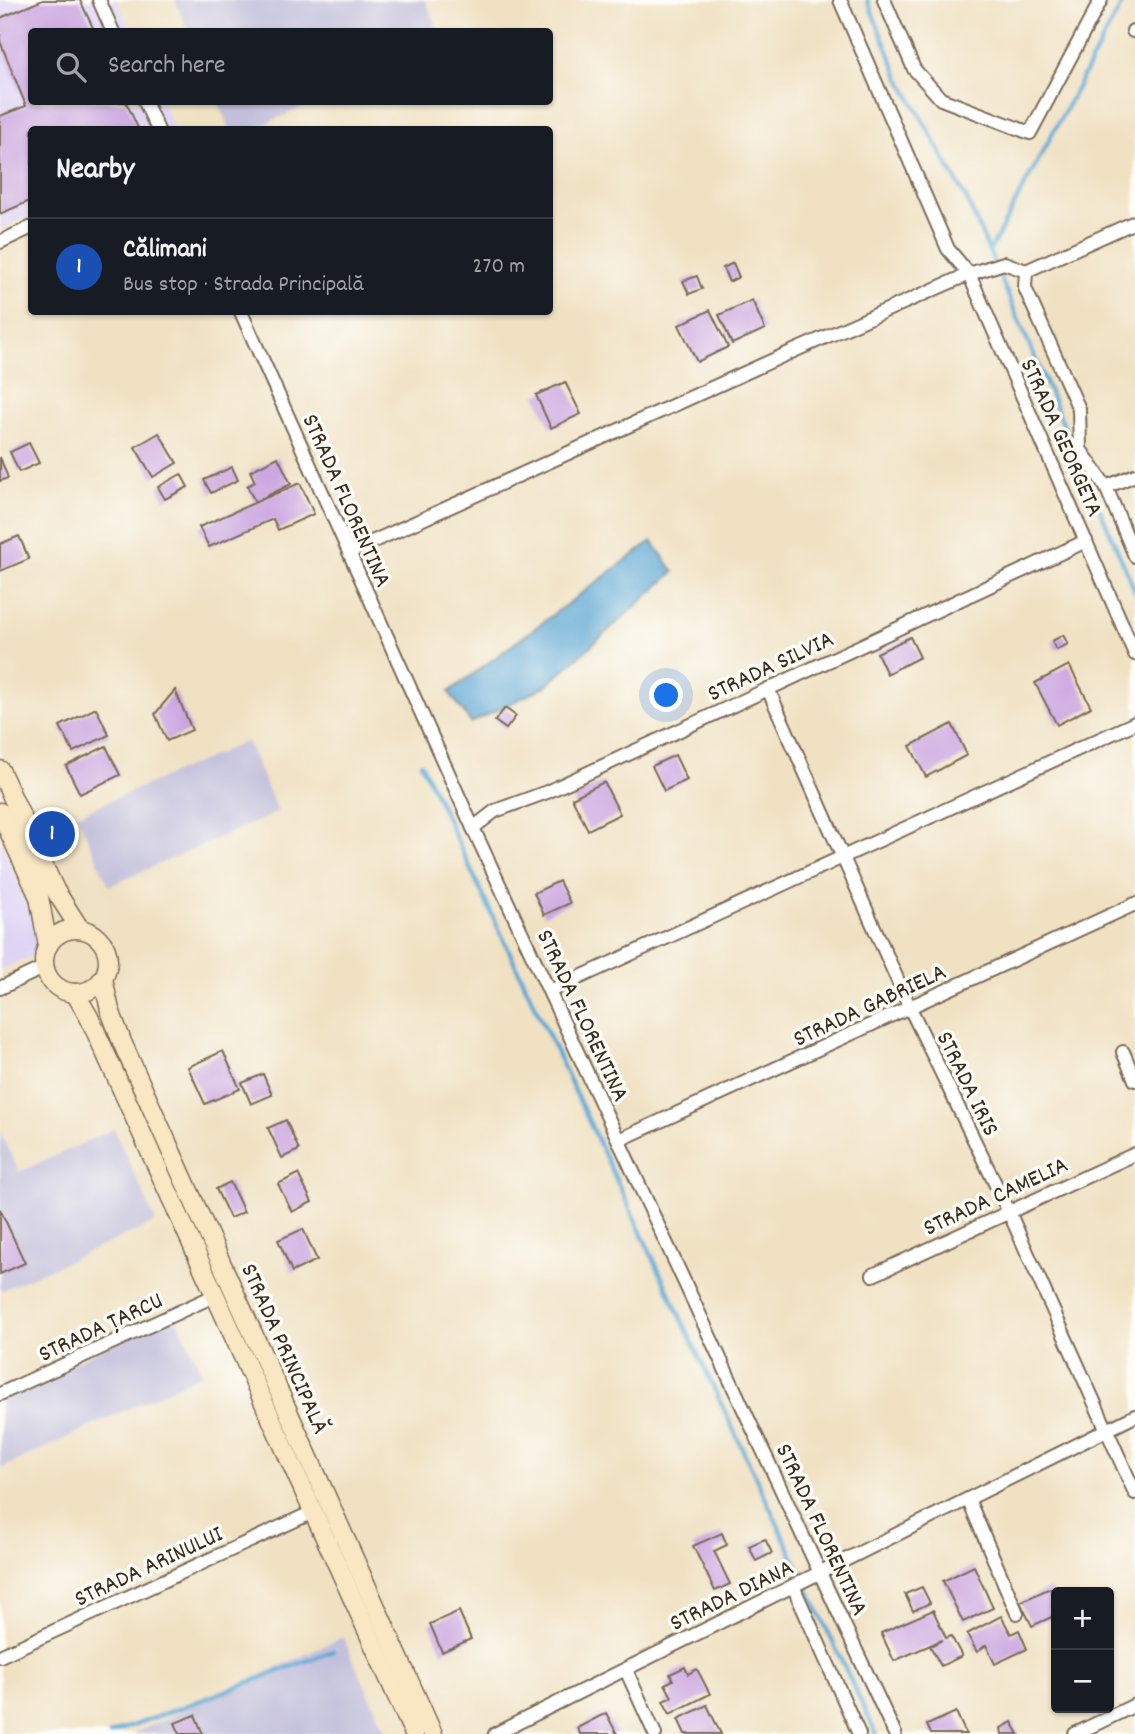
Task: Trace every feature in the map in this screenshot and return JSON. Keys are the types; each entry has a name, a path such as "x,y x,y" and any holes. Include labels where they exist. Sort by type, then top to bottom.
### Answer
{"main road":[{"path":"0,770 55,890 80,929"},
{"path":"0,812 39,897 48,946"},
{"path":"80,929 93,934 103,944 108,962 103,979 91,989 75,993 59,988 48,975 45,967 46,953 48,946 58,935 80,929"},
{"name":"STRADA PRINCIPALĂ","path":"103,979 110,1010 122,1042 433,1734"},
{"name":"STRADA PRINCIPALĂ","path":"75,993 89,1017 216,1295 412,1733"}],"street":[{"path":"99,0 111,28"},
{"name":"STRADA GEORGETA","path":"840,0 948,248 969,274 1135,654"},
{"path":"884,0 914,69 941,99 1030,133 1101,0"},
{"path":"146,105 156,126"},
{"path":"350,552 969,274 1004,263 1026,271 1135,222"},
{"path":"0,242 28,229"},
{"path":"1026,271 1025,288 1079,409 1080,449 1106,487 1135,556"},
{"name":"STRADA FLORENTINA","path":"242,315 473,828 619,1140 817,1575 895,1734"},
{"path":"1106,487 1135,475"},
{"name":"STRADA SILVIA","path":"473,828 495,811 547,792 1086,541"},
{"name":"STRADA IRIS","path":"768,689 910,1008 1009,1212 1135,1493"},
{"path":"550,991 1135,723"},
{"name":"STRADA GABRIELA","path":"619,1140 1135,904"},
{"path":"0,988 45,967"},
{"path":"1123,1052 1135,1080"},
{"name":"STRADA CAMELIA","path":"873,1275 1135,1154"},
{"name":"STRADA ȚARCU","path":"0,1394 216,1295"},
{"name":"STRADA DIANA","path":"495,1734 1135,1416"},
{"path":"968,1499 1017,1613"},
{"name":"STRADA ARINULUI","path":"0,1656 313,1512"},
{"path":"796,1585 859,1734"},
{"path":"626,1670 655,1734"},
{"path":"1075,1734 1135,1705"}],"shaded area":[{"path":"0,0 117,0 130,28 28,28 28,105 163,105 173,126 28,126 28,216 0,229"},
{"path":"175,0 425,0 438,28 187,28"},
{"path":"219,105 309,105 259,126 229,126"},
{"path":"247,741 278,812 109,886 77,815"},
{"path":"0,840 48,949 0,970"},
{"path":"114,1129 156,1222 0,1291 0,1131 19,1172"},
{"path":"175,1314 202,1374 0,1469 0,1398"},
{"path":"343,1637 387,1734 132,1734"}],"water":[{"path":"652,541 674,572 546,686 471,723 449,692"}],"building":[{"path":"43,0 80,0 93,28 28,28 28,105 127,105 137,126 28,126 28,202 0,214 0,116 26,106 0,41 0,18"},
{"path":"733,263 739,277 729,282 723,268"},
{"path":"697,276 702,289 689,294 683,281"},
{"path":"752,300 765,329 732,344 719,315"},
{"path":"710,310 728,347 697,362 679,325"},
{"path":"565,382 581,414 551,428 536,395"},
{"path":"159,433 177,463 153,477 135,447"},
{"path":"29,443 39,463 19,472 10,452"},
{"path":"0,457 8,478 0,481"},
{"path":"278,457 291,484 255,502 247,486 255,482 250,471"},
{"path":"232,467 238,480 211,493 204,480"},
{"path":"181,474 188,487 165,499 158,487"},
{"path":"300,483 314,514 278,530 273,519 209,547 199,527"},
{"path":"19,536 29,559 0,571 0,544"},
{"path":"1063,635 1068,644 1056,650 1052,641"},
{"path":"910,637 920,657 887,674 877,653"},
{"path":"1069,665 1091,707 1057,725 1035,683"},
{"path":"175,690 192,730 167,741 155,714"},
{"path":"96,708 109,735 73,752 60,726"},
{"path":"505,708 516,716 506,729 495,721"},
{"path":"952,724 967,755 926,777 910,746"},
{"path":"106,746 120,775 80,794 66,766"},
{"path":"675,755 687,780 664,791 652,766"},
{"path":"604,782 620,814 588,830 572,798"},
{"path":"559,881 570,903 544,915 534,893"},
{"path":"223,1051 240,1089 205,1104 188,1067"},
{"path":"263,1074 272,1095 251,1104 242,1083"},
{"path":"286,1120 299,1150 282,1158 268,1128"},
{"path":"298,1174 312,1202 292,1212 278,1184"},
{"path":"230,1182 244,1212 230,1218 216,1189"},
{"path":"0,1209 25,1263 0,1274"},
{"path":"303,1229 317,1260 292,1272 278,1240"},
{"path":"722,1533 727,1545 714,1551 730,1584 715,1591 693,1546"},
{"path":"765,1539 772,1553 756,1561 749,1546"},
{"path":"974,1566 993,1608 963,1622 943,1581"},
{"path":"922,1587 930,1603 913,1611 905,1594"},
{"path":"1050,1588 1051,1617 1032,1626 1020,1602"},
{"path":"933,1610 946,1638 951,1636 962,1656 941,1666 930,1646 942,1640 894,1661 881,1633"},
{"path":"459,1611 471,1639 442,1652 430,1624"},
{"path":"1001,1616 1011,1634 1019,1630 1027,1649 995,1664 986,1645 977,1652 967,1634"},
{"path":"685,1667 688,1674 697,1669 710,1694 670,1714 663,1701 672,1697 665,1684 673,1680 670,1674"},
{"path":"707,1705 721,1734 685,1734 678,1719"},
{"path":"956,1712 966,1734 931,1734 927,1725"},
{"path":"606,1713 617,1734 580,1734 577,1728"},
{"path":"195,1715 203,1734 180,1734 175,1723"},
{"path":"1012,1722 1019,1734 1002,1734 1001,1728"}],"waterway":[{"path":"867,0 899,77 968,202 1135,591"},
{"path":"989,252 1124,0"},
{"path":"421,763 876,1734"},
{"path":"110,1734 333,1651"}],"place":[{"name":"Călimani","path":"52,834"}]}
